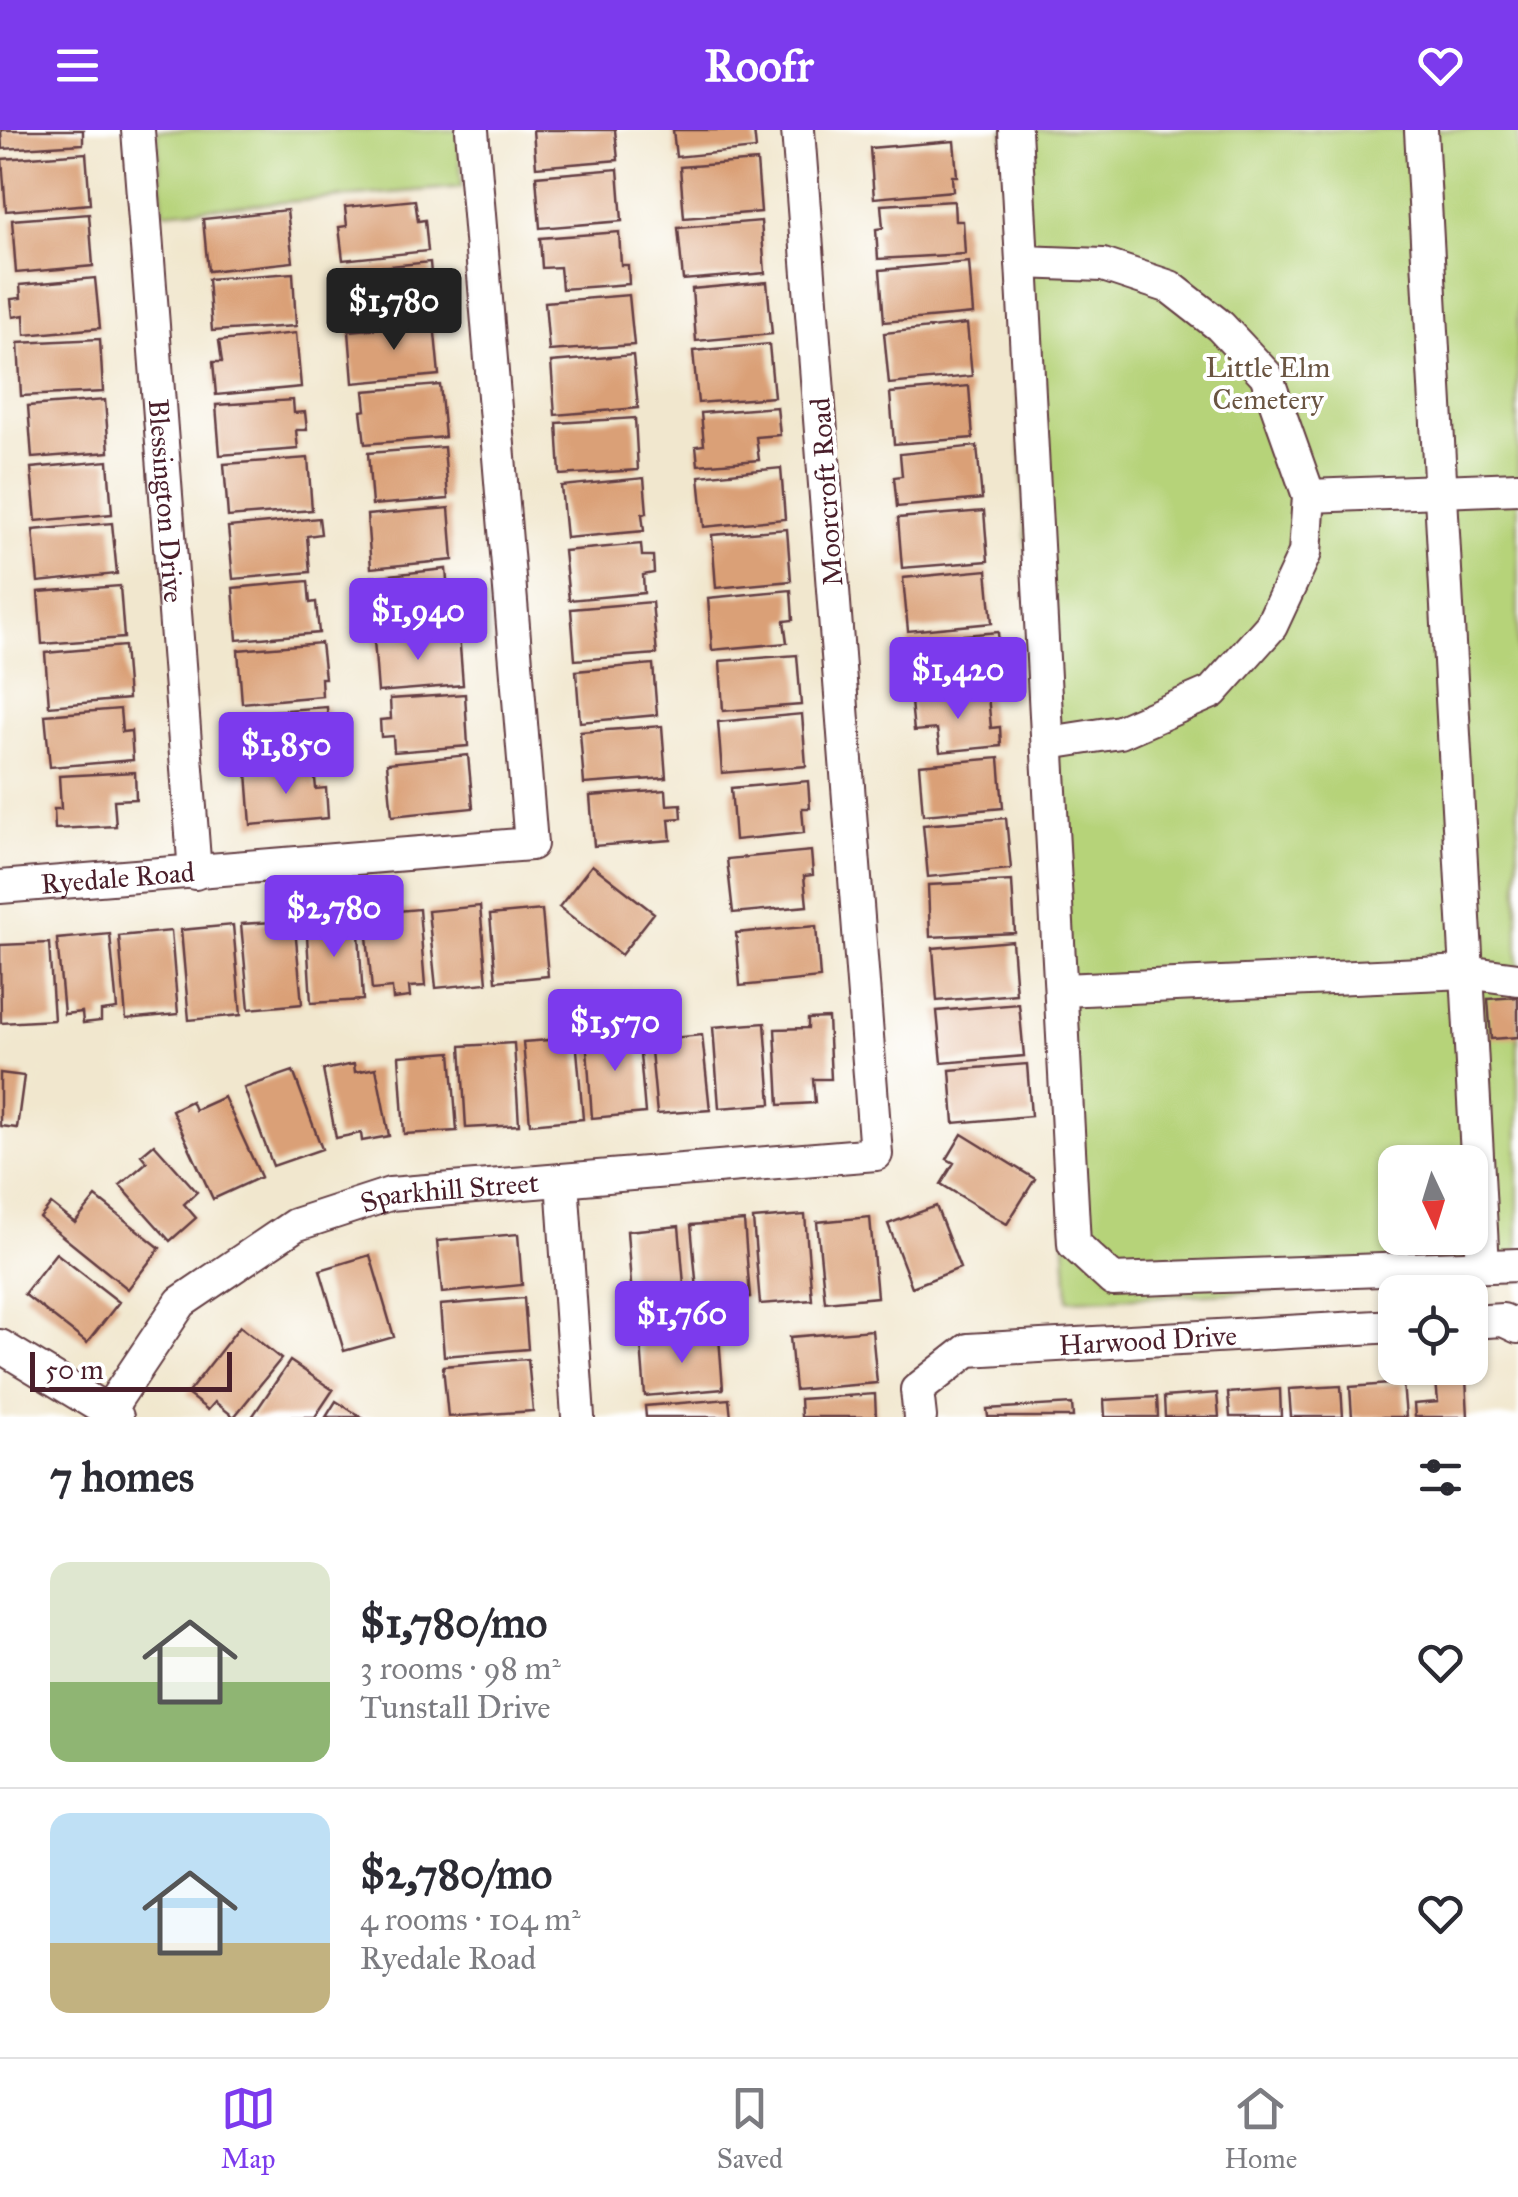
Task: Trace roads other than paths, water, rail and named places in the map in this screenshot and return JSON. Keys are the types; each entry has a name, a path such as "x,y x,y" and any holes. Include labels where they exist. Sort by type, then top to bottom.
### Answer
{"street":[{"name":"Blessington Drive","path":"138,130 196,873"},
{"name":"Ryedale Road","path":"0,887 531,844 472,130"},
{"name":"Moorcroft Road","path":"798,130 876,1154"},
{"path":"1015,130 1074,1244 1113,1280 1518,1264"},
{"path":"1420,130 1483,1266"},
{"path":"1022,262 1103,265 1170,287 1220,326 1266,375 1309,496 1305,553 1271,626 1212,692 1120,732 1048,743"},
{"path":"1309,496 1518,488"},
{"path":"1062,990 1466,972 1518,979"},
{"name":"Sparkhill Street","path":"113,1414 181,1302 295,1225 390,1194 876,1154"},
{"path":"562,1180 578,1417"},
{"path":"1488,1321 1503,1320 1518,1327"},
{"name":"Harwood Drive","path":"918,1404 968,1350 1378,1327"},
{"path":"0,1346 113,1414"}],"park label":[{"name":"Little Elm Cemetery","path":"1268,383"}]}
